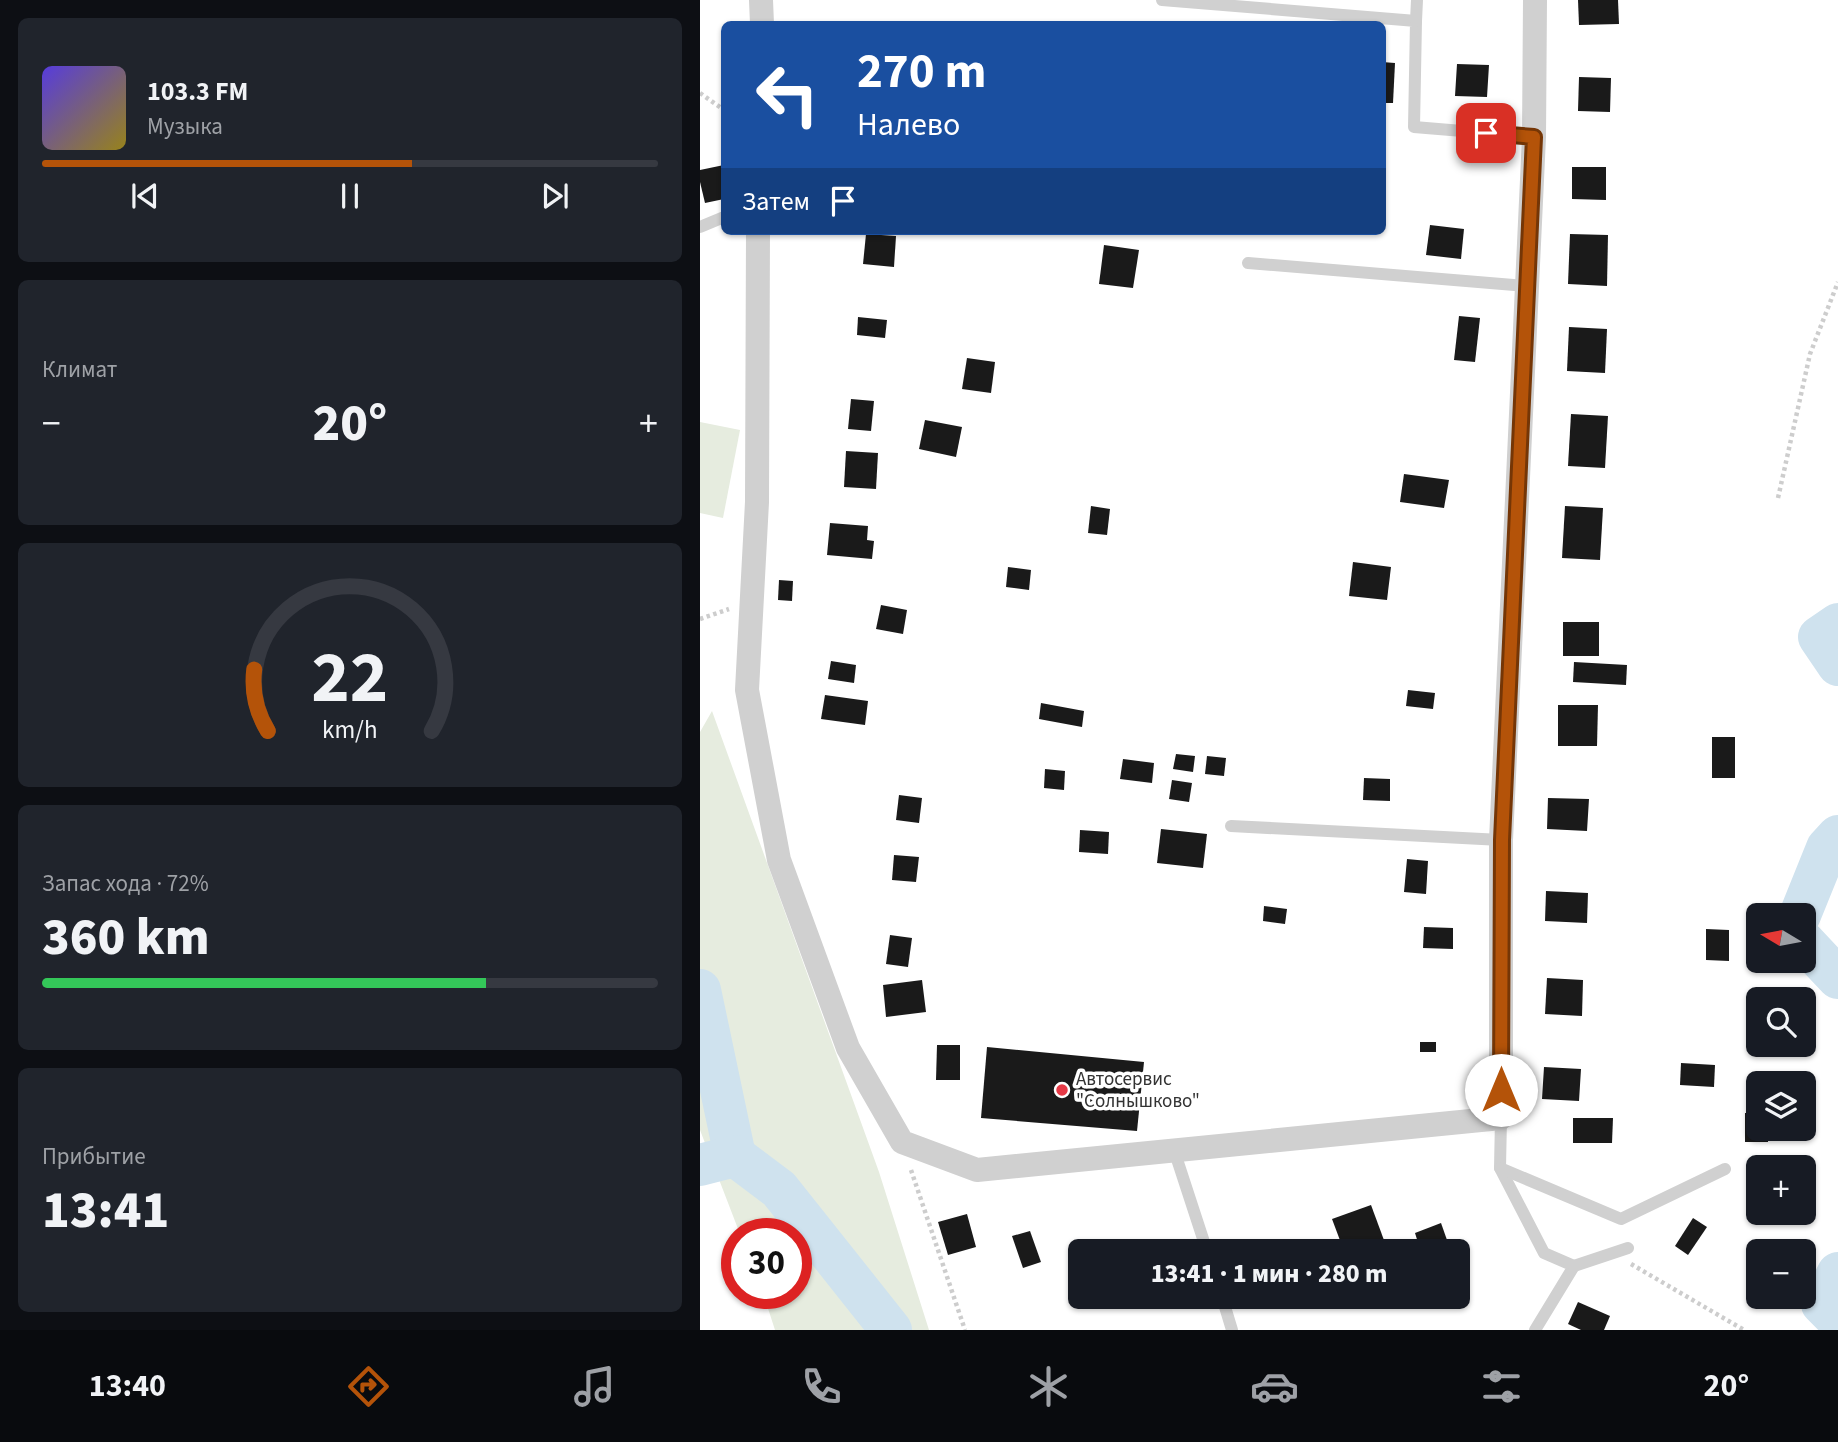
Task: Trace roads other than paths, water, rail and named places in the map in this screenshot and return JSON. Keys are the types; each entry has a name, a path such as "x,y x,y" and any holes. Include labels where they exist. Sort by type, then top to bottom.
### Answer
{"street":[{"path":"761,0 762,21"},
{"path":"758,235 757,502 747,690 779,860 848,1048 902,1142 977,1170 1501,1118 1502,840 1534,137 1535,0"}],"lane":[{"path":"1162,0 1416,21"},
{"path":"1417,0 1414,127 1534,137"},
{"path":"700,227 721,218"},
{"path":"1248,263 1527,286"},
{"path":"1231,827 1502,840"},
{"path":"1501,1118 1500,1168 1544,1253 1574,1266"},
{"path":"1174,1150 1203,1239"},
{"path":"1500,1168 1621,1219 1725,1169"},
{"path":"1535,1330 1574,1266 1628,1248"},
{"path":"1226,1309 1232,1330"}],"waterway":[{"path":"1838,624 1819,637 1838,665"},
{"path":"1805,903 1827,848 1838,836"},
{"path":"1816,955 1838,978"},
{"path":"700,990 735,1156"},
{"path":"700,1165 735,1156 779,1189 891,1330"},
{"path":"1838,1273 1822,1304 1838,1320"}],"place":[{"name":"Автосервис \"Солнышково\"","path":"1062,1090"}]}
